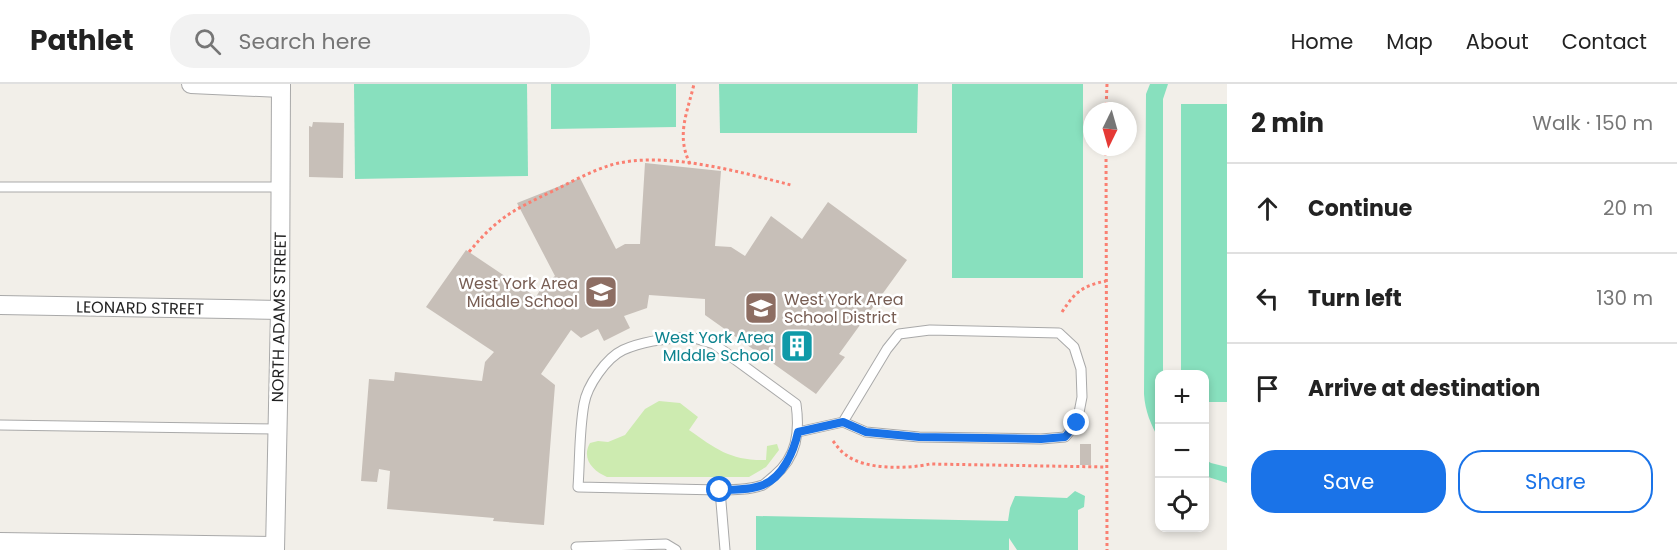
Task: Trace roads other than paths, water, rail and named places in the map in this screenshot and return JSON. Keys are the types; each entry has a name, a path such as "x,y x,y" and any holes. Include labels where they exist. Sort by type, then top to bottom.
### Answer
{"street":[{"path":"191,84 281,86"},
{"name":"NORTH ADAMS STREET","path":"275,548 280,310 281,86"},
{"name":"LEONARD STREET","path":"0,305 280,310"},
{"path":"0,542 275,548"}],"lane":[{"path":"0,187 281,187"},
{"path":"798,432 843,422 866,432 919,437 1041,439 1065,437 1077,423 1082,397 1081,369 1074,347 1059,333 930,330 899,334 887,349 843,422"},
{"path":"691,337 714,344 796,404 798,432 784,467 764,485 720,490 578,487 579,447 584,402 594,377 622,350 667,338 691,337"},
{"path":"0,425 278,429"},
{"path":"720,490 725,550"},
{"path":"576,547 628,548 666,544 676,550"}],"place":[{"name":"West York Area Middle School","path":"601,292"},
{"name":"West York Area School District","path":"761,308"},
{"name":"West York Area MIddle School","path":"797,346"}]}
